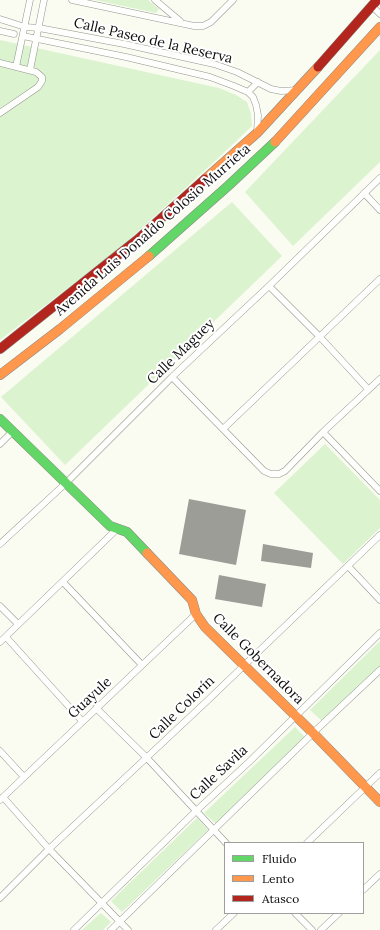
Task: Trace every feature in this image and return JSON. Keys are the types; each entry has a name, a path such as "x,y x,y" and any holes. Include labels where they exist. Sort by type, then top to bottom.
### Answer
{"main road":[{"name":"Avenida Luis Donaldo Colosio Murrieta","path":"0,349 137,240 257,133 298,90 374,3"},
{"name":"Avenida Luis Donaldo Colosio Murrieta","path":"0,374 60,330 149,256 228,186 268,149 380,27"},
{"name":"Calle Gobernadora","path":"0,420 110,526 127,532 192,600 196,614 205,627 296,716 380,802"}],"street":[{"path":"16,67 24,36 30,0"},
{"path":"30,70 44,0"},
{"path":"72,0 181,22 194,26 203,26 211,22 233,0"},
{"path":"155,0 181,22"},
{"path":"374,3 380,14"},
{"name":"Calle Paseo de la Reserva","path":"0,19 25,27 39,28 124,44 214,64 237,72 271,89 281,91 298,90"},
{"path":"0,31 14,34"},
{"name":"Calle Paseo de la Reserva","path":"24,36 126,57 210,77 248,92"},
{"path":"0,63 30,70 40,74 42,77 42,81 38,87 0,114"},
{"path":"257,133 258,115 256,105 253,97 248,92 258,82"},
{"name":"Calle Maguey","path":"0,544 66,483 172,377 269,286 380,178"},
{"path":"364,193 380,210"},
{"path":"223,429 380,279"},
{"path":"269,286 320,337 368,389"},
{"path":"172,377 264,471 271,474 279,474 286,471 323,432 380,379"},
{"path":"0,444 12,432"},
{"path":"323,432 380,491"},
{"path":"0,642 117,529"},
{"name":"Calle Colorín","path":"0,898 49,849 147,758 380,535"},
{"path":"348,566 380,600"},
{"path":"63,582 142,665"},
{"path":"0,606 18,624"},
{"name":"Guayule","path":"1,799 196,614"},
{"name":"Calle Savila","path":"74,930 380,633"},
{"path":"6,637 82,721"},
{"path":"111,930 313,733 380,670"},
{"path":"96,708 147,758 225,842"},
{"path":"0,751 24,777"},
{"path":"308,842 380,773"},
{"path":"1,799 128,930"},
{"path":"364,889 380,874"},
{"path":"216,930 233,914"},
{"path":"296,914 312,930"},
{"path":"321,930 338,914"}],"green space":[{"path":"95,0 148,0 159,9 156,13"},
{"path":"0,40 219,88 236,95 247,102 251,114 252,126 121,247 0,340"},
{"path":"380,50 380,162 293,246 245,192"},
{"path":"232,202 282,256 65,465 1,397"},
{"path":"325,444 380,500 380,528 343,564 274,493"},
{"path":"380,641 380,666 322,721 310,710"},
{"path":"295,727 305,737 216,824 204,813"},
{"path":"197,818 208,830 122,912 111,901"},
{"path":"101,913 111,922 103,930 82,930"}],"building":[{"path":"189,499 246,510 236,565 179,554"},
{"path":"263,544 313,553 311,568 261,561"},
{"path":"219,575 266,584 262,607 215,599"}],"traffic: fast":[{"path":"149,256 275,142"},
{"path":"0,419 110,526 127,532 147,553"}],"traffic: slow":[{"path":"275,142 380,27"},
{"path":"205,179 257,133 318,67"},
{"path":"0,375 60,329 149,256"},
{"path":"147,553 192,600 196,614 205,627 313,733 380,802"}],"traffic: jam":[{"path":"318,67 377,0"},
{"path":"0,349 137,240 205,179"}]}
